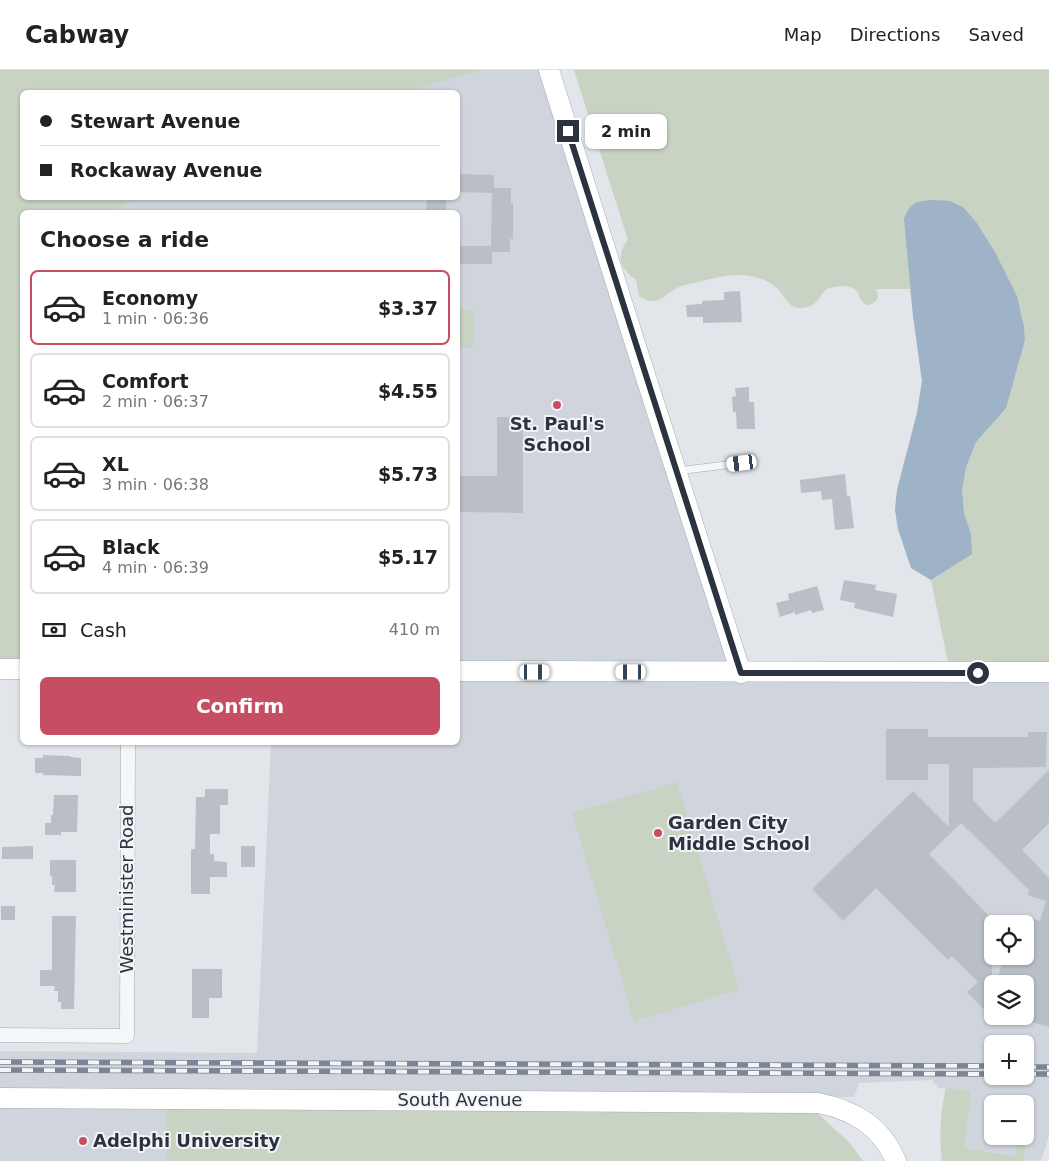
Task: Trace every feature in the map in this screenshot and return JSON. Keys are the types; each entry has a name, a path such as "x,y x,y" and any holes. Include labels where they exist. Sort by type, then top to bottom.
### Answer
{"main road":[{"path":"549,70 741,673"},
{"path":"0,669 20,669"},
{"path":"460,671 741,673 1049,672"},
{"name":"South Avenue","path":"0,1098 818,1103 837,1106 861,1118 884,1139 896,1161"}],"street":[{"name":"Westminister Road","path":"0,1035 127,1036 128,745"}],"lane":[{"path":"677,471 742,463"}],"shaded area":[{"name":"Garden City Middle School","path":"483,70 550,70 741,672 1049,672 1049,1136 1041,1161 1024,1160 1025,1145 1034,1145 1034,1095 984,1095 984,1145 1018,1145 1016,1156 965,1148 971,1091 938,1088 932,1080 859,1083 854,1097 256,1101 165,1099 167,1161 0,1161 0,1051 257,1053 271,745 460,745 460,210 116,210 133,200 460,200 460,90 413,90"}],"green space":[{"path":"0,70 483,70 413,90 20,90 20,200 133,200 116,210 20,210 20,670 0,670"},
{"path":"574,70 1049,70 1049,673 950,672 931,580 911,568 898,529 895,510 897,490 917,413 922,381 910,289 876,289 877,299 874,303 868,305 863,302 858,293 851,287 834,287 826,289 813,305 799,308 791,305 778,289 769,283 754,277 737,275 684,285 656,301 646,300 639,296 636,280 626,271 621,262 622,251 628,240"},
{"path":"460,310 474,310 473,348 460,348"},
{"path":"677,782 739,990 634,1021 572,813"},
{"path":"946,1088 971,1091 965,1148 1015,1156 1017,1145 1025,1145 1024,1160 1026,1161 942,1161 942,1106"},
{"path":"165,1099 813,1109 850,1143 863,1161 167,1161"}],"water":[{"path":"921,201 950,201 963,207 976,222 995,252 1017,296 1025,340 1006,408 976,442 966,467 962,490 964,513 971,534 972,554 931,580 911,568 898,529 895,510 897,490 917,413 922,381 913,316 904,219 911,206"}],"building":[{"path":"460,174 494,175 494,188 511,188 513,239 510,239 510,252 492,252 492,264 460,264 460,246 491,246 492,193 460,192"},
{"path":"427,200 446,200 446,210 426,210"},
{"path":"740,291 742,322 703,323 703,317 687,317 686,305 702,304 702,301 724,300 724,292"},
{"path":"749,387 749,402 754,402 755,429 737,429 736,412 733,412 732,397 736,396 735,388"},
{"path":"497,417 523,417 523,513 460,512 460,476 497,476"},
{"path":"845,474 847,496 850,496 854,528 835,530 832,499 822,500 821,491 801,493 800,480"},
{"path":"844,580 876,585 875,590 897,594 893,617 854,608 855,603 840,600"},
{"path":"817,586 824,610 812,613 811,610 795,615 795,612 780,617 776,603 789,600 788,594"},
{"path":"886,729 928,729 928,737 1028,737 1028,732 1047,732 1046,767 973,768 973,800 995,823 1049,770 1049,823 1022,850 1049,878 1049,1027 1034,1023 1034,975 999,975 1001,965 1034,965 1034,919 1040,921 1046,901 1028,895 1029,890 961,823 929,854 988,915 984,915 984,965 992,965 992,975 984,975 984,1010 967,992 978,982 952,956 948,960 876,888 843,921 812,889 913,791 949,827 949,764 928,764 928,780 886,780"},
{"path":"43,755 81,758 81,776 35,773 35,758 43,758"},
{"path":"205,789 228,789 228,805 220,805 220,834 210,834 210,854 214,854 214,861 227,862 227,877 210,877 210,894 191,894 191,849 195,849 196,797 205,797"},
{"path":"54,795 78,795 77,832 45,835 45,823 51,823 51,815 53,815"},
{"path":"33,846 33,859 2,859 2,847"},
{"path":"241,846 255,846 255,867 241,867"},
{"path":"50,860 76,860 76,892 54,892 55,885 52,885 52,876 50,876"},
{"path":"1,906 15,906 15,920 1,920"},
{"path":"52,916 76,916 74,1009 61,1009 61,1002 58,1002 58,991 54,991 55,986 40,986 40,970 52,970"},
{"path":"192,969 222,969 222,998 209,998 209,1018 192,1018"}],"railway":[{"path":"0,1062 984,1066"},
{"path":"1034,1067 1049,1067"},
{"path":"0,1070 984,1074"},
{"path":"1034,1074 1049,1074"}],"place":[{"name":"St. Paul's School","path":"557,405"},
{"name":"Garden City Middle School","path":"658,833"},
{"name":"Adelphi University","path":"83,1141"}],"route":[{"path":"568,131 741,673 978,673"}]}
